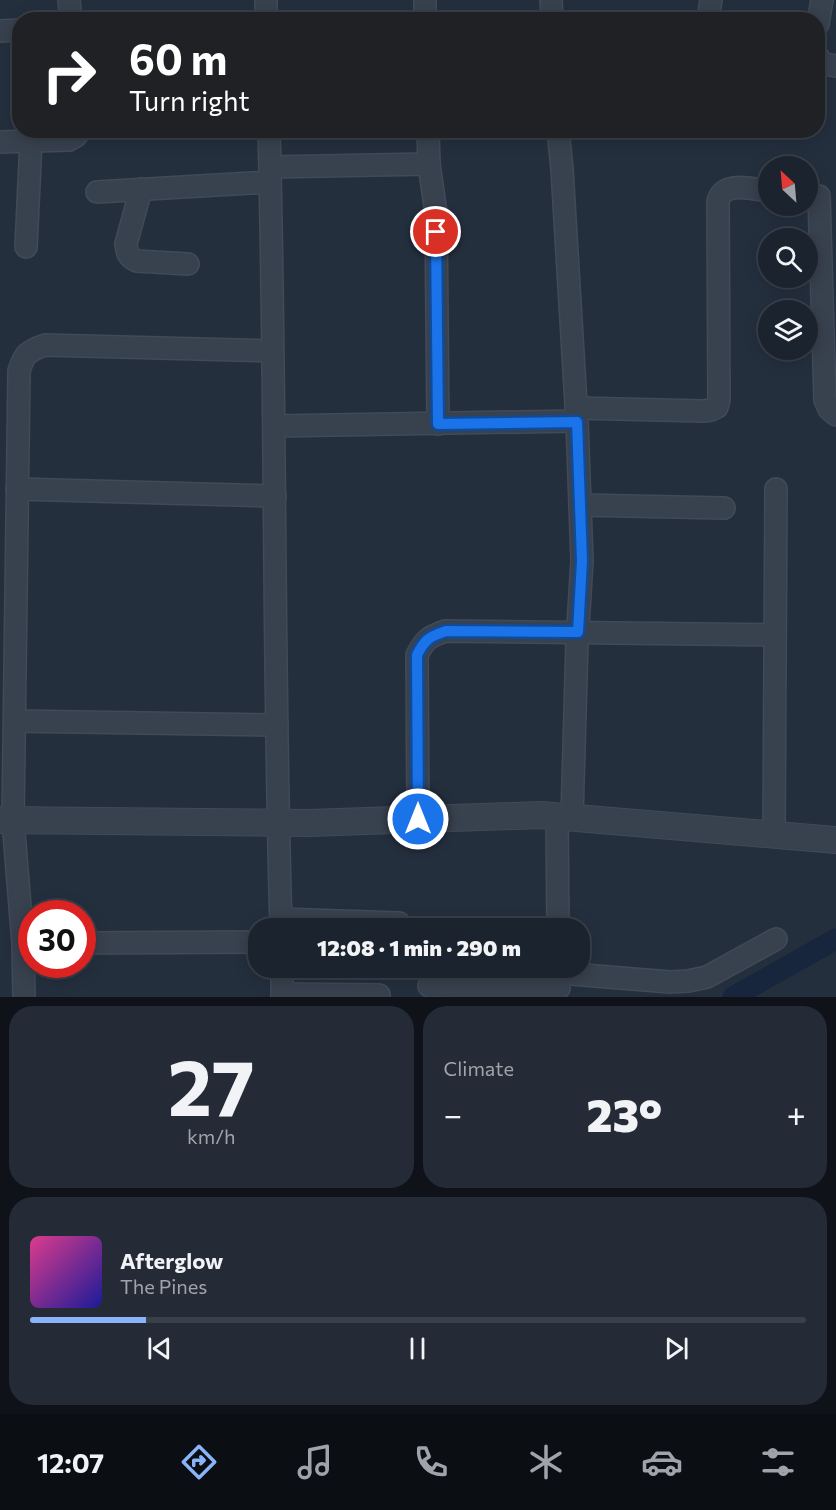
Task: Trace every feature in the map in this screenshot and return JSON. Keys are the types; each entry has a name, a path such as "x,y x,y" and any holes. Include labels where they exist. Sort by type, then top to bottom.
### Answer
{"street":[{"path":"0,142 69,140 72,138"},
{"path":"269,138 281,918"},
{"path":"428,138 429,164 436,213 438,424"},
{"path":"559,138 577,415 582,561 559,918"},
{"path":"26,247 31,141"},
{"path":"97,192 270,174 429,164"},
{"path":"274,426 438,424 577,415 711,410 717,407 719,399 719,196 725,190 733,187 758,190"},
{"path":"141,189 126,244 130,258 137,261 188,264"},
{"path":"821,196 825,400 829,409 836,415"},
{"path":"20,900 7,820 15,721 8,552 17,489 19,371 23,358 31,350 45,345 272,351"},
{"path":"17,489 275,496"},
{"path":"774,835 776,489"},
{"path":"580,505 724,508"},
{"path":"418,819 417,655 423,642 431,636 446,631 775,635"},
{"path":"15,721 278,725"},
{"path":"7,820 309,823 541,815 836,840"},
{"path":"429,986 559,981 688,981 707,977 776,939"},
{"path":"96,943 248,942"},
{"path":"24,997 25,978"},
{"path":"282,978 282,995 379,995"}],"waterway":[{"path":"733,997 836,939"}],"route":[{"path":"418,819 417,655 423,642 431,636 446,631 578,632 582,561 577,422 438,424 436,232"}]}
